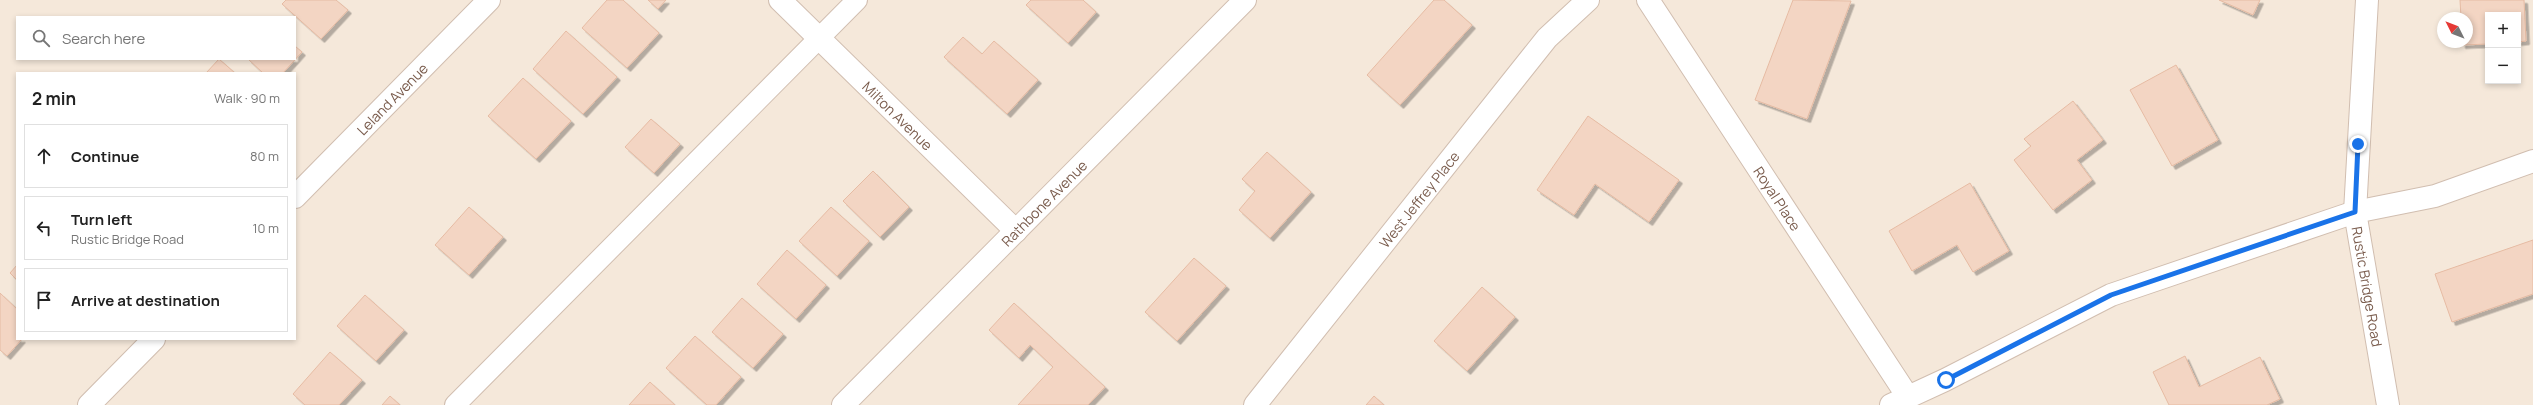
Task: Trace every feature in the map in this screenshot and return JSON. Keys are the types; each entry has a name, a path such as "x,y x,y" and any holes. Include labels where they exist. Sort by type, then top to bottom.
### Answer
{"street":[{"name":"Leland Avenue","path":"296,196 489,0"},
{"name":"Milton Avenue","path":"780,0 1016,231"},
{"name":"Rathbone Avenue","path":"843,405 1245,0"},
{"name":"West Jeffrey Place","path":"1255,405 1547,38 1588,0"},
{"name":"Royal Place","path":"1648,0 1900,401"},
{"name":"Rustic Bridge Road","path":"2366,0 2355,212 2388,405"},
{"path":"1900,401 1946,380 2111,295 2355,212 2435,196 2533,161"},
{"path":"89,405 153,340"}],"lane":[{"path":"455,405 857,0"}],"shaded area":[{"path":"0,0 2533,0 2533,405 0,405"}],"building":[{"path":"286,0 336,0 348,10 321,39 282,4"},
{"path":"607,0 623,0 659,33 627,68 582,28"},
{"path":"648,0 666,0 658,9"},
{"path":"1031,0 1083,0 1096,12 1068,43 1026,5"},
{"path":"1434,0 1444,0 1472,25 1400,105 1367,75"},
{"path":"1793,0 1851,1 1807,119 1755,100"},
{"path":"2219,0 2260,0 2253,15"},
{"path":"2460,0 2524,0 2526,41 2521,42 2521,12 2485,12 2485,44 2473,45 2473,12 2461,12"},
{"path":"566,31 617,77 583,114 533,69"},
{"path":"963,37 982,54 994,41 1038,80 1007,114 944,57"},
{"path":"296,47 302,52 296,59"},
{"path":"218,60 220,60 234,72 207,72"},
{"path":"249,60 295,60 284,72 262,72"},
{"path":"2176,65 2218,140 2172,166 2130,90"},
{"path":"523,78 571,121 536,159 488,116"},
{"path":"2073,101 2103,140 2077,160 2092,180 2053,210 2014,160 2031,146 2024,139"},
{"path":"1588,116 1679,180 1649,222 1595,184 1574,215 1537,190"},
{"path":"651,119 680,144 654,173 625,147"},
{"path":"1267,152 1311,192 1270,238 1239,210 1255,191 1242,179"},
{"path":"873,171 909,207 880,237 843,201"},
{"path":"1970,183 2009,251 1973,272 1957,245 1912,271 1889,231"},
{"path":"469,207 503,237 469,275 435,245"},
{"path":"831,207 869,241 837,276 799,241"},
{"path":"2533,240 2533,294 2452,322 2435,274"},
{"path":"787,250 826,285 796,319 757,284"},
{"path":"1194,258 1226,286 1177,341 1145,312"},
{"path":"16,266 16,279 10,273"},
{"path":"1482,287 1515,317 1467,371 1434,341"},
{"path":"0,293 16,308 16,340 21,340 7,356 0,350"},
{"path":"365,295 404,330 376,361 337,326"},
{"path":"742,298 783,334 753,368 712,332"},
{"path":"1014,303 1105,387 1088,405 1018,405 1053,367 1030,345 1019,358 989,330"},
{"path":"695,336 741,377 716,405 707,405 666,368"},
{"path":"330,352 362,380 339,405 305,405 293,394"},
{"path":"2185,356 2199,387 2260,357 2280,399 2267,405 2169,405 2153,372"},
{"path":"650,382 675,405 629,405"},
{"path":"390,396 400,405 382,405"},
{"path":"1374,396 1384,405 1366,405"}],"route":[{"path":"1946,380 2111,295 2355,212 2358,144"}]}
